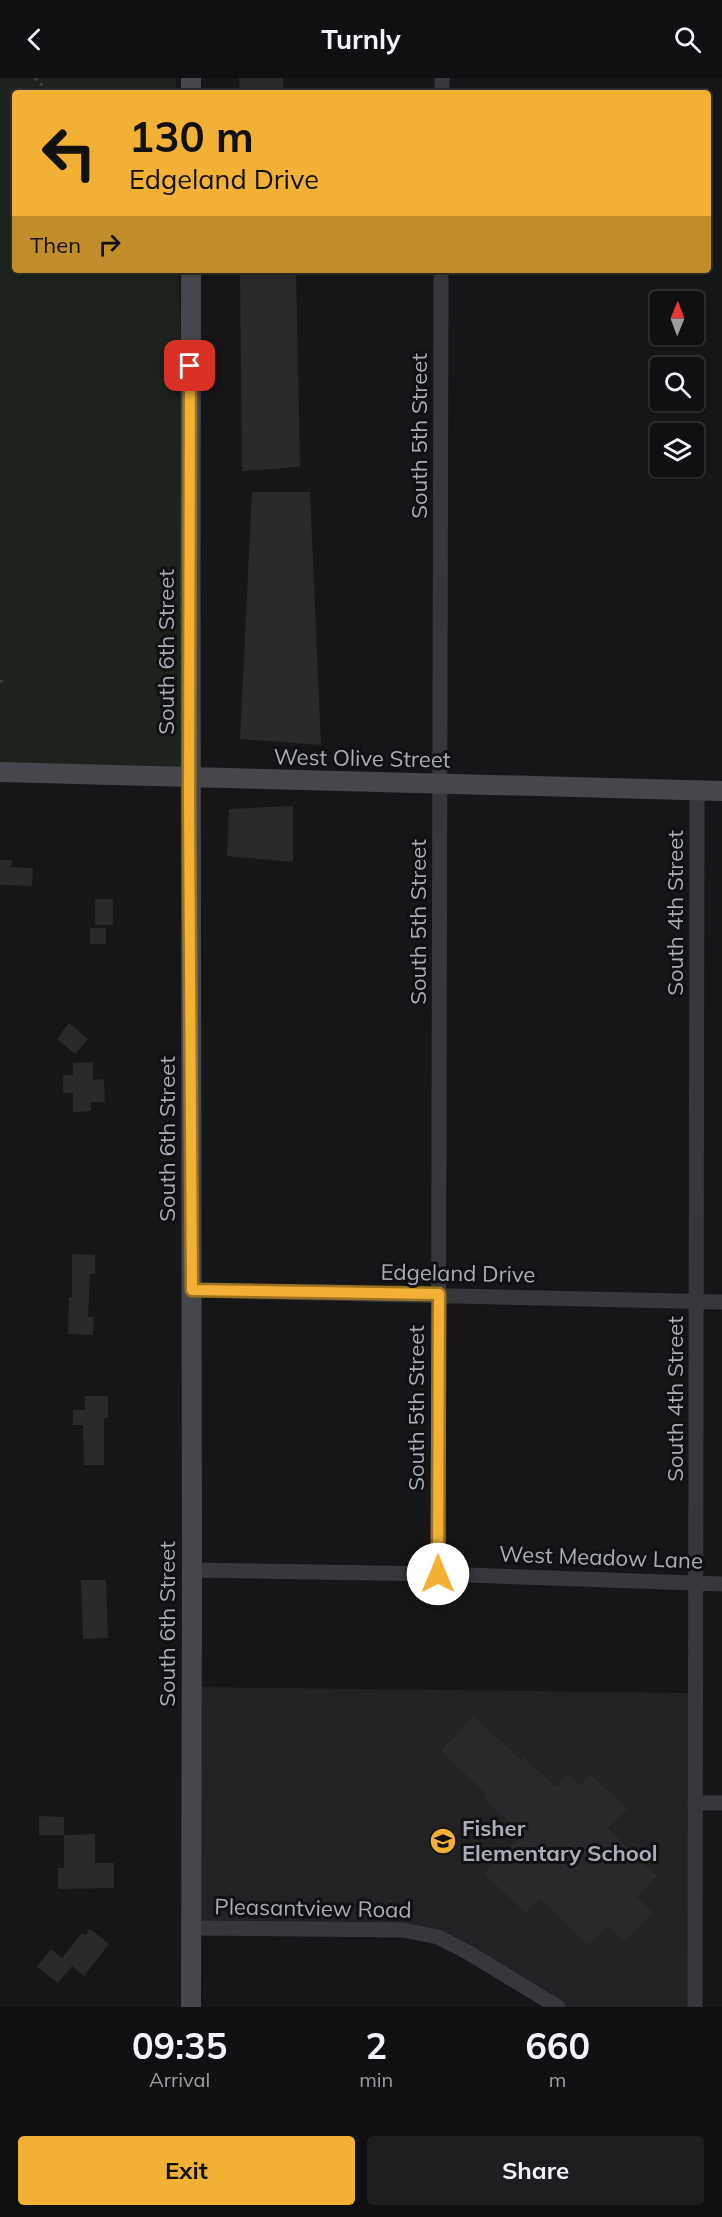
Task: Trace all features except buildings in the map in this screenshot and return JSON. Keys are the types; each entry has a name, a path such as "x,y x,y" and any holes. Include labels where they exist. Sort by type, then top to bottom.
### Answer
{"main road":[{"name":"South 6th Street","path":"191,273 189,777 192,1290 191,2007"},
{"name":"West Olive Street","path":"0,772 722,791"}],"street":[{"name":"South 5th Street","path":"438,1574 441,273"},
{"name":"South 4th Street","path":"695,2007 698,1302 697,790"},
{"name":"Edgeland Drive","path":"192,1290 722,1302"},
{"name":"West Meadow Lane","path":"190,1570 438,1574 722,1584"},
{"path":"695,1803 722,1803"},
{"name":"Pleasantview Road","path":"191,1928 403,1930 438,1937 558,2007"}],"path":[{"path":"35,78 47,90"},
{"path":"0,681 7,682"}],"shaded area":[{"path":"0,78 176,78 176,90 12,90 12,273 179,273 189,777 0,772"},
{"name":"Fisher Elementary School","path":"191,1687 696,1693 695,2007 558,2007 438,1937 191,1928"}],"place":[{"name":"Fisher Elementary School","path":"443,1841"}],"route":[{"path":"190,366 189,801 192,1290 439,1294 438,1574"}]}
